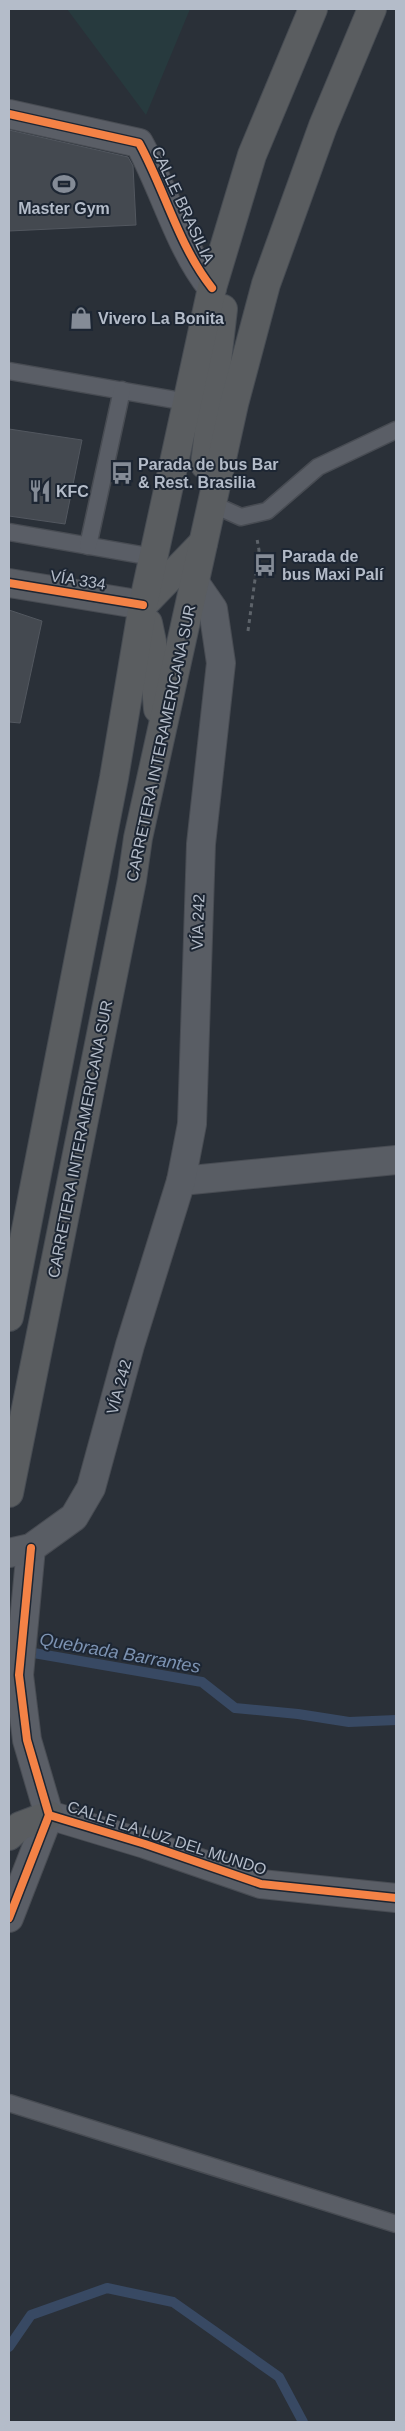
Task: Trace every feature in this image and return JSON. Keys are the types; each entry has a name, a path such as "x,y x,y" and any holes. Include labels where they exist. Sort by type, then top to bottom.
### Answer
{"highway":[{"path":"9,1317 114,778 143,605 212,288 241,186 252,155 313,9"},
{"name":"CARRETERA INTERAMERICANA SUR","path":"9,1493 154,762 234,404 266,284 323,126 372,9"},
{"path":"212,504 205,488 204,470 225,290 241,186"},
{"path":"143,605 203,542"},
{"path":"143,605 152,642 158,708 154,762"},
{"path":"9,1836 20,1826 49,1815"}],"main road":[{"name":"VÍA 242","path":"20,1550 74,1517 91,1488 130,1345 181,1181 192,1124 201,844 221,663 213,609 195,582"},
{"name":"VÍA 334","path":"9,583 143,605"},
{"path":"181,1181 396,1160"}],"street":[{"name":"CALLE BRASILIA","path":"9,114 139,143 151,165 190,255 212,288"},
{"path":"9,1918 49,1815 27,1740 19,1675 20,1550"},
{"name":"CALLE LA LUZ DEL MUNDO","path":"49,1815 145,1844 261,1884 396,1898"}],"lane":[{"path":"9,371 187,402"},
{"path":"88,546 122,390"},
{"path":"212,504 241,517 267,511 318,467 396,430"},
{"path":"9,532 153,558"},
{"path":"9,2103 396,2224"}],"path":[{"path":"247,639 259,550 252,514"}],"green space":[{"path":"67,9 190,9 146,115"}],"building":[{"path":"9,130 128,157 133,166 136,225 9,231"},
{"name":"KFC","path":"9,429 82,440 65,524 9,516"},
{"path":"9,610 42,621 20,723 9,722"}],"waterway":[{"name":"Quebrada Barrantes","path":"22,1651 202,1682 235,1708 298,1714 349,1722 396,1720"},
{"path":"9,2347 31,2315 107,2288 173,2302 279,2377 303,2422"}],"cycle path":[{"path":"9,114 139,143 190,254 212,288"},
{"path":"9,583 143,605"},
{"path":"9,1918 49,1815 27,1740 19,1675 31,1548"},
{"path":"49,1815 145,1844 261,1884 396,1898"}],"place":[{"name":"Master Gym","path":"64,184"},
{"name":"Vivero La Bonita","path":"81,318"},
{"name":"Parada de bus Bar & Rest. Brasilia","path":"122,473"},
{"name":"KFC","path":"40,491"},
{"name":"Parada de bus Maxi Palí","path":"265,565"}]}
